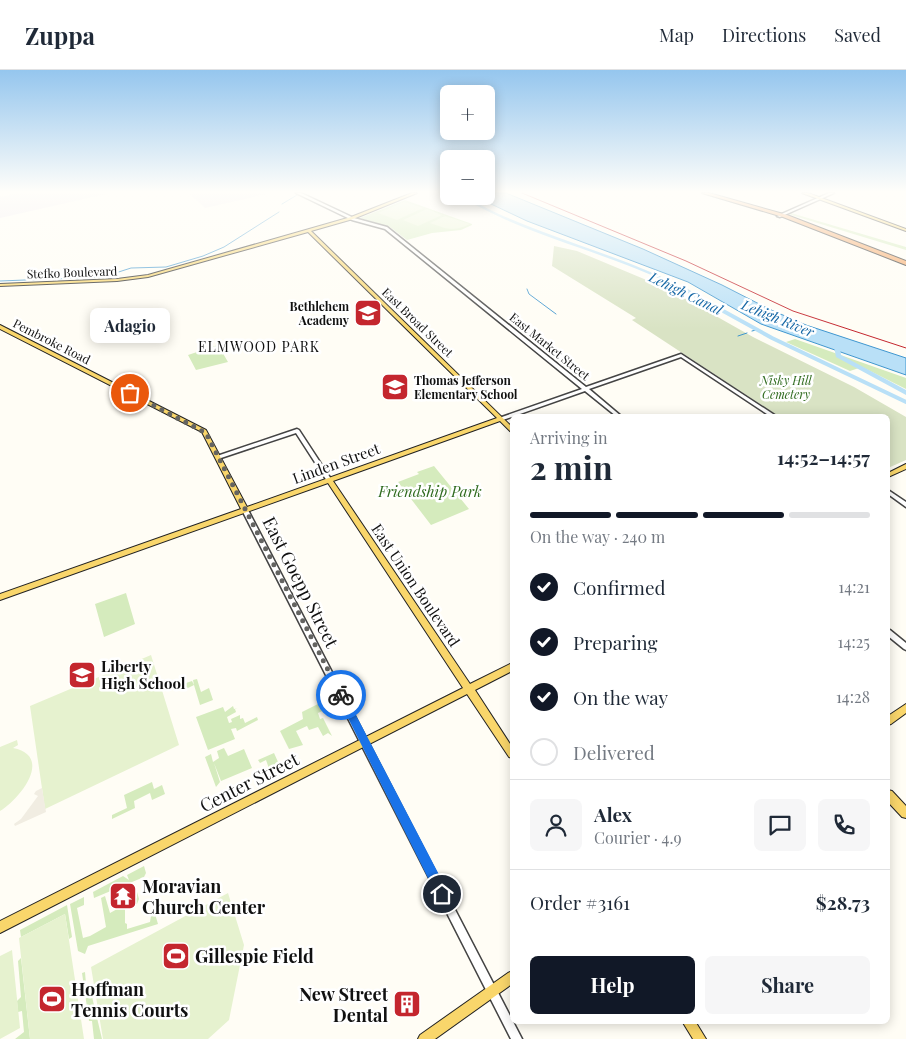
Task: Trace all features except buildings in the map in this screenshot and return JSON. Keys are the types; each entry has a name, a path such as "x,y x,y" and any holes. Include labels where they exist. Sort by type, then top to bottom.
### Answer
{"highway":[{"path":"843,238 906,263"}],"main road":[{"name":"Stefko Boulevard","path":"0,285 138,278 279,238"},
{"name":"East Broad Street","path":"316,238 510,428"},
{"name":"Pembroke Road","path":"0,327 202,429"},
{"name":"Linden Street","path":"0,598 501,419"},
{"name":"East Goepp Street","path":"202,429 209,438 245,510"},
{"path":"890,474 906,466"},
{"name":"East Union Boulevard","path":"329,480 510,751"},
{"name":"Center Street","path":"0,927 510,668"},
{"path":"890,720 906,708"},
{"path":"890,797 906,813"},
{"path":"424,1039 510,978"},
{"path":"690,1024 700,1039"}],"street":[{"name":"East Market Street","path":"399,238 616,414"},
{"name":"Linden Street","path":"516,414 681,355 770,414"},
{"name":"Linden Street","path":"501,419 510,416"},
{"name":"East Union Boulevard","path":"219,457 297,431 329,480"},
{"path":"890,493 906,505"},
{"name":"East Goepp Street","path":"245,510 517,1039"},
{"path":"890,634 906,647"}],"green space":[{"path":"867,238 876,238 906,247 906,250"},
{"name":"Nisky Hill Cemetery","path":"554,246 577,251 668,289 753,337 854,387 906,417 906,460 890,467 890,414 775,414 632,320 636,318 552,266"},
{"path":"795,339 906,378 906,389 862,367 850,371 786,342"},
{"name":"ELMWOOD PARK","path":"218,345 228,362 196,370 188,355"},
{"name":"Friendship Park","path":"434,466 469,509 431,525 398,482"},
{"path":"126,593 135,624 104,637 95,604"},
{"path":"151,655 179,745 45,809 30,706"},
{"path":"197,679 201,692 209,688 213,700 200,705 193,680"},
{"path":"192,681 194,685 184,690 183,684"},
{"path":"332,703 338,711 336,712 331,707 318,713 320,719 323,718 332,736 328,733 323,736 318,727 309,730 307,726 296,731 303,745 289,749 280,731 303,719 302,712 318,704 320,709"},
{"path":"233,706 234,709 238,708 235,709 236,712 227,717 229,723 232,722 231,719 240,715 240,719 243,718 245,723 257,717 258,720 237,731 236,728 231,729 235,739 208,750 196,717 223,707 225,712"},
{"path":"17,740 18,745 13,748 25,753 31,760 32,768 24,788 0,811 0,747"},
{"path":"224,748 228,756 244,749 252,768 221,781 214,763 220,782 216,787 205,757 211,754 213,762 219,758 217,751"},
{"path":"274,753 283,773 273,780 266,760 260,763 258,760"},
{"path":"152,782 154,789 162,785 165,794 152,800 150,793 134,801 135,808 112,819 112,815 127,808 124,795"},
{"path":"144,866 146,873 144,877 94,898 93,892 123,876 129,880 127,875"},
{"path":"137,892 139,899 137,904 125,908 127,929 150,922 151,916 155,914 158,924 88,946 85,954 78,951 70,904 84,897 84,905 77,908 83,938 106,927 101,898 105,896 110,913 137,898"},
{"name":"Gillespie Field","path":"228,893 244,945 229,1020 208,1039 103,1039 91,967"},
{"path":"67,905 72,937 69,939 65,914 21,937 20,930"},
{"name":"Hoffman Tennis Courts","path":"65,914 84,1039 30,1039 19,938"},
{"path":"12,950 20,1028 0,1039 0,956"},
{"path":"21,958 30,1039 15,1039 24,1032 22,1011 18,1012 17,1001 21,997 18,961"},
{"path":"85,972 86,984 89,984 102,1039 94,1039 92,1021 89,1021 82,973"}],"shaded area":[{"path":"42,788 46,812 15,826 14,824 21,819 38,796 34,794 36,791"}],"water":[{"name":"Lehigh River","path":"572,238 617,238 643,249 806,325 906,358 906,375 761,324 688,282"}],"waterway":[{"path":"0,281 103,277 131,268 166,267 203,256 224,247 238,238"},
{"name":"Lehigh Canal","path":"556,238 646,271 689,292"},
{"path":"527,289 529,294 556,314"},
{"name":"Lehigh Canal","path":"687,291 772,338 906,402"},
{"name":"Lehigh Canal","path":"752,331 756,330"},
{"path":"738,336 747,333"},
{"path":"836,341 838,356 906,393"}],"railway":[{"path":"631,238 686,261 793,311 906,348"}],"way so far":[{"path":"130,393 202,429 206,433 341,695"}],"place":[{"name":"Bethlehem Academy","path":"368,313"},
{"name":"Thomas Jefferson Elementary School","path":"395,387"},
{"name":"Adagio","path":"130,393"},
{"name":"Liberty High School","path":"82,675"},
{"name":"Moravian Church Center","path":"123,896"},
{"name":"Gillespie Field","path":"176,956"},
{"name":"Hoffman Tennis Courts","path":"52,999"},
{"name":"New Street Dental","path":"407,1004"}],"district":[{"name":"ELMWOOD PARK","path":"259,346"}],"route":[{"path":"341,695 442,894"}]}
